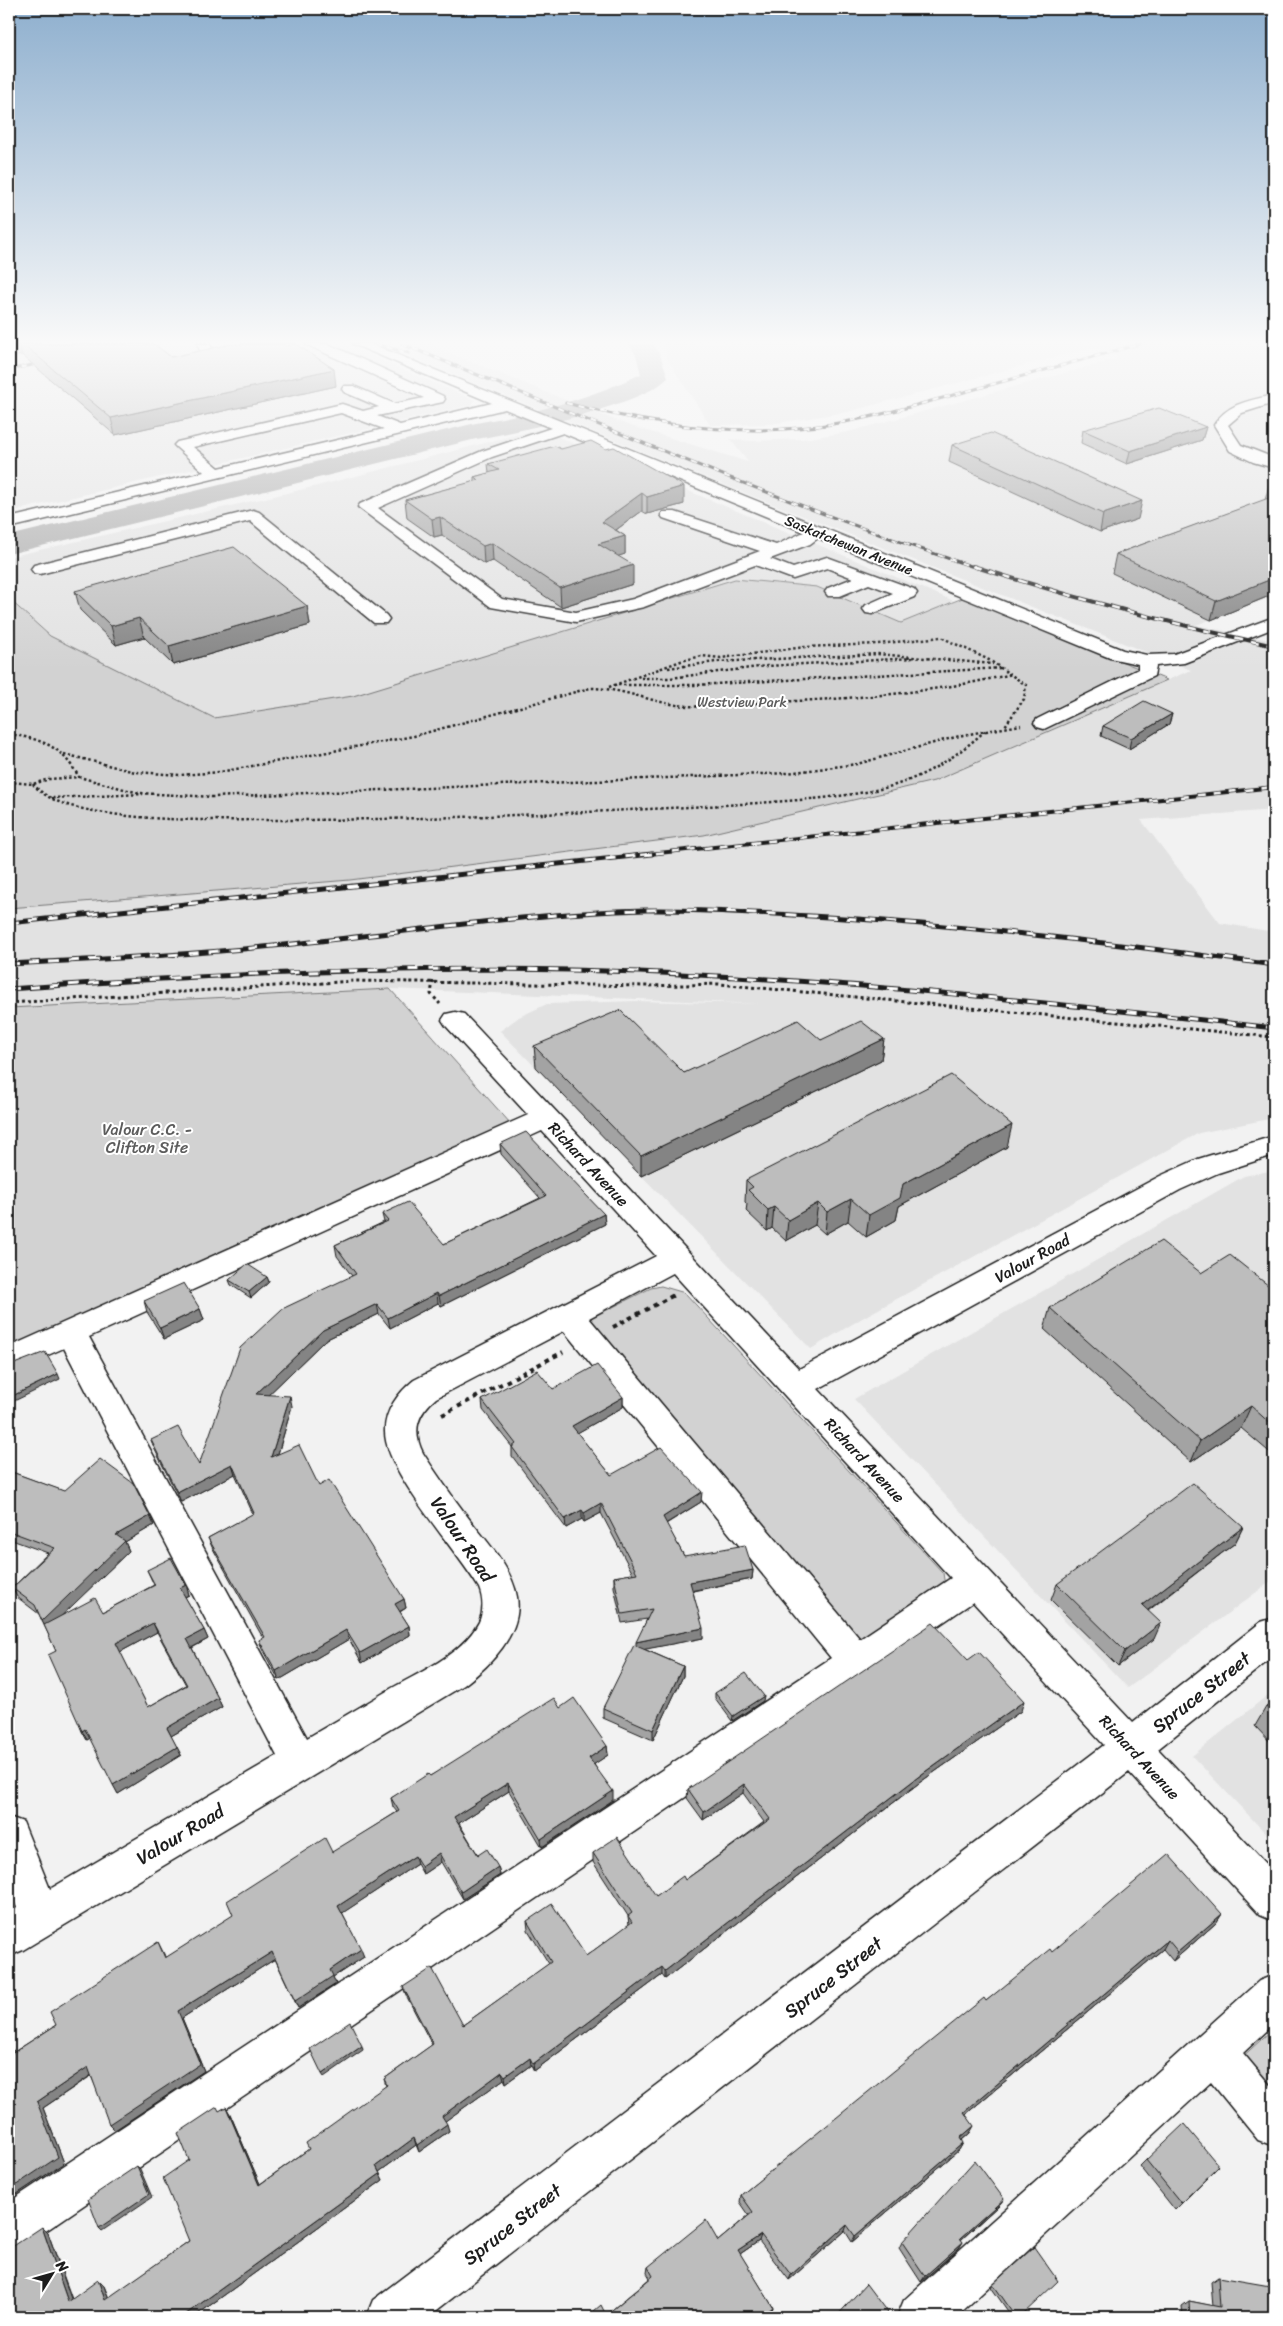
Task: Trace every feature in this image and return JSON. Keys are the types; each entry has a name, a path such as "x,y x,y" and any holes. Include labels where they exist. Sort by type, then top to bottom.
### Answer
{"street":[{"path":"191,453 216,474"},
{"path":"9,523 306,453"},
{"path":"491,453 366,507 497,603 576,617 638,603 755,560 804,540 816,531"},
{"name":"Saskatchewan Avenue","path":"624,453 1117,654 1147,661 1177,659 1274,622"},
{"path":"1244,453 1258,460 1274,463"},
{"path":"40,569 253,515 380,619"},
{"path":"669,515 776,551"},
{"path":"755,560 794,574 827,562 908,593 872,609"},
{"path":"834,592 869,578"},
{"path":"1044,723 1146,672 1147,661"},
{"name":"Richard Avenue","path":"455,1020 1274,1901"},
{"path":"9,1360 546,1118"},
{"name":"Valour Road","path":"796,1386 1170,1182 1208,1166 1274,1145"},
{"name":"Valour Road","path":"9,1936 464,1664 475,1655 486,1641 498,1615 499,1598 487,1570 410,1462 401,1437 403,1416 408,1405 420,1393 578,1327 688,1270"},
{"path":"578,1327 857,1662"},
{"path":"71,1332 300,1762"},
{"path":"9,2229 976,1581"},
{"name":"Spruce Street","path":"390,2317 1132,1747 1274,1634"},
{"path":"9,1836 42,1917"},
{"path":"921,2317 1274,1996"},
{"path":"1213,2051 1274,2124"}],"path":[{"path":"606,688 702,656 721,658 805,647 878,644 941,638 996,664 1026,685 1024,699 1005,726"},
{"path":"664,668 716,662 878,654 996,664"},
{"path":"636,678 670,678 784,665 927,657"},
{"path":"616,684 696,684 1002,668"},
{"path":"9,734 47,742 64,754 135,772 180,775 220,772 414,736 552,696 590,688 606,688 686,706 916,693 971,685 1012,674"},
{"path":"9,782 34,784 49,779 79,778 111,787 150,793 213,797 826,770 866,763 986,729 1044,723"},
{"path":"34,784 38,791 49,798 98,812 138,816 339,821 601,812 777,801 882,789 914,778 945,761 970,745 986,729"},
{"path":"64,754 79,778"},
{"path":"49,798 128,796 150,793"},
{"path":"9,1004 354,981 648,986 719,984 1274,1037"},
{"path":"401,1437 578,1327 688,1270"}],"shaded area":[{"path":"9,453 266,453 9,512"},
{"path":"447,453 596,453 954,601 901,623 817,587 353,696 213,718 50,636 9,599 9,557 317,486"},
{"path":"645,453 717,453 748,462 741,453 1274,453 1274,596 1196,625 1274,641 1274,810 1141,820 1220,923 1274,932 1274,1118 1199,1133 864,1317 811,1349 500,1031 519,1017 547,1004 636,1001 760,1004 390,989 9,1008 9,908 350,880 704,835 934,781 1191,670"},
{"path":"1274,1170 1274,1579 1128,1688 854,1399 1244,1176"},
{"path":"1274,1690 1274,1842 1192,1756"}],"green space":[{"name":"Westview Park","path":"735,579 817,587 901,623 965,597 1167,680 934,781 704,835 350,880 9,908 9,599 50,636 214,718 353,696"},
{"name":"Valour C.C. - Clifton Site","path":"390,989 511,1124 9,1351 9,1008"},
{"path":"661,1286 685,1293 943,1573 945,1586 855,1643 589,1326 591,1318 651,1288"},
{"path":"1274,2028 1274,2098 1240,2059"}],"building":[{"path":"531,453 624,453 684,486 647,497 642,493 602,522 625,536 598,544 633,565 560,588 492,543 483,546 440,517 432,519 405,500 479,480 474,477 499,470 488,464"},
{"path":"969,453 1034,453 1142,501 1103,514"},
{"path":"1274,480 1274,493 1270,482"},
{"path":"1274,496 1274,578 1216,601 1116,554"},
{"path":"234,547 307,606 169,646 139,618 111,626 75,591"},
{"path":"1144,701 1172,714 1131,738 1103,726"},
{"path":"620,1010 684,1073 798,1020 821,1040 861,1021 884,1039 641,1156 534,1046"},
{"path":"951,1075 1012,1125 903,1184 900,1198 869,1215 851,1199 827,1212 818,1203 788,1220 774,1207 768,1210 748,1190 753,1187 746,1180"},
{"path":"526,1132 604,1214 439,1296 437,1293 388,1318 377,1304 323,1330 256,1394 290,1396 271,1457 299,1445 319,1486 329,1480 404,1599 395,1604 409,1626 360,1653 346,1630 276,1671 259,1640 265,1637 208,1538 254,1513 232,1464 177,1492 151,1440 178,1427 199,1465 240,1348 282,1309 356,1274 335,1245 388,1221 382,1214 408,1202 444,1244 546,1196 500,1144"},
{"path":"1161,1241 1201,1273 1230,1255 1274,1290 1274,1427 1251,1406 1200,1441 1050,1308"},
{"path":"247,1264 267,1277 249,1292 229,1280"},
{"path":"184,1283 200,1309 160,1328 144,1301"},
{"path":"45,1352 58,1374 10,1397 9,1366"},
{"path":"597,1365 623,1397 572,1426 611,1475 661,1447 702,1492 663,1517 684,1556 745,1545 753,1570 690,1582 703,1628 636,1642 652,1609 622,1614 614,1577 637,1573 601,1503 584,1513 582,1510 565,1519 512,1447 516,1444 482,1400 537,1370 553,1389"},
{"path":"100,1459 133,1483 150,1516 116,1535 125,1541 42,1621 35,1605 12,1588 55,1548 9,1531 9,1471 64,1491"},
{"path":"1193,1483 1243,1527 1142,1605 1161,1623 1125,1651 1057,1584"},
{"path":"171,1558 186,1585 180,1588 204,1630 187,1639 218,1698 167,1728 177,1747 113,1785 85,1729 82,1731 48,1655 56,1651 44,1625 95,1598 103,1612 155,1585 147,1570","holes":["153,1623 187,1685 148,1707 116,1643"]},
{"path":"933,1623 968,1660 979,1652 1024,1701 922,1774 665,1971 662,1967 533,2064 530,2058 505,2076 502,2072 442,2116 447,2124 417,2145 414,2138 376,2166 380,2174 182,2317 9,2317 9,2249 42,2227 68,2302 98,2280 105,2300 189,2241 163,2178 189,2160 178,2133 217,2107 219,2111 226,2107 259,2185 309,2149 306,2143 387,2085 384,2079 433,2044 403,1987 432,1968 463,2025 551,1962 527,1921 552,1904 586,1956 632,1922 628,1916 632,1913 593,1853 617,1837 656,1896 683,1876 685,1880 770,1819 744,1784 704,1812 688,1789"},
{"path":"634,1645 683,1666 653,1730 603,1708"},
{"path":"746,1673 764,1696 733,1716 715,1693"},
{"path":"554,1698 560,1708 574,1698 607,1746 589,1758 613,1791 541,1839 508,1783 454,1817 478,1855 487,1849 498,1867 461,1892 439,1853 421,1866 415,1856 338,1906 361,1949 330,1970 333,1976 295,2001 272,1952 178,2011 200,2064 109,2124 88,2067 37,2102 58,2157 9,2190 9,2048 11,2054 56,2025 50,2012 158,1942 165,1958 233,1915 227,1901 325,1838 332,1852 399,1811 391,1798 428,1774 430,1776"},
{"path":"1274,1701 1274,1715 1266,1707"},
{"path":"1168,1854 1222,1914 1178,1952 1168,1940 964,2112 974,2126 960,2138 963,2143 855,2236 847,2225 791,2275 761,2235 738,2250 773,2307 761,2317 587,2317 601,2305 606,2315 653,2276 648,2267 706,2220 718,2241 753,2212 741,2195 984,1998 986,2001 1050,1949 1052,1952"},
{"path":"350,2022 362,2046 322,2074 310,2049"},
{"path":"1184,2124 1219,2166 1181,2203 1146,2160"},
{"path":"975,2160 1004,2199 960,2238 963,2242 925,2276 902,2242"},
{"path":"137,2166 149,2194 99,2228 88,2199"},
{"path":"1034,2247 1058,2281 1020,2317 1016,2317 993,2284"},
{"path":"1218,2277 1270,2286 1273,2317 1190,2317 1189,2301 1220,2307"},
{"path":"866,2284 887,2312 882,2317 836,2317"}],"waterway":[{"path":"9,545 388,453"}],"railway":[{"path":"668,453 832,517 977,568"},
{"path":"973,566 1123,610 1274,646"},
{"path":"640,855 1274,787"},
{"path":"9,923 652,854"},
{"path":"9,964 229,950 559,915 666,910 770,914 927,924 1101,943 1274,965"},
{"path":"9,989 245,974 482,969 639,972 878,987 1274,1028"}]}
